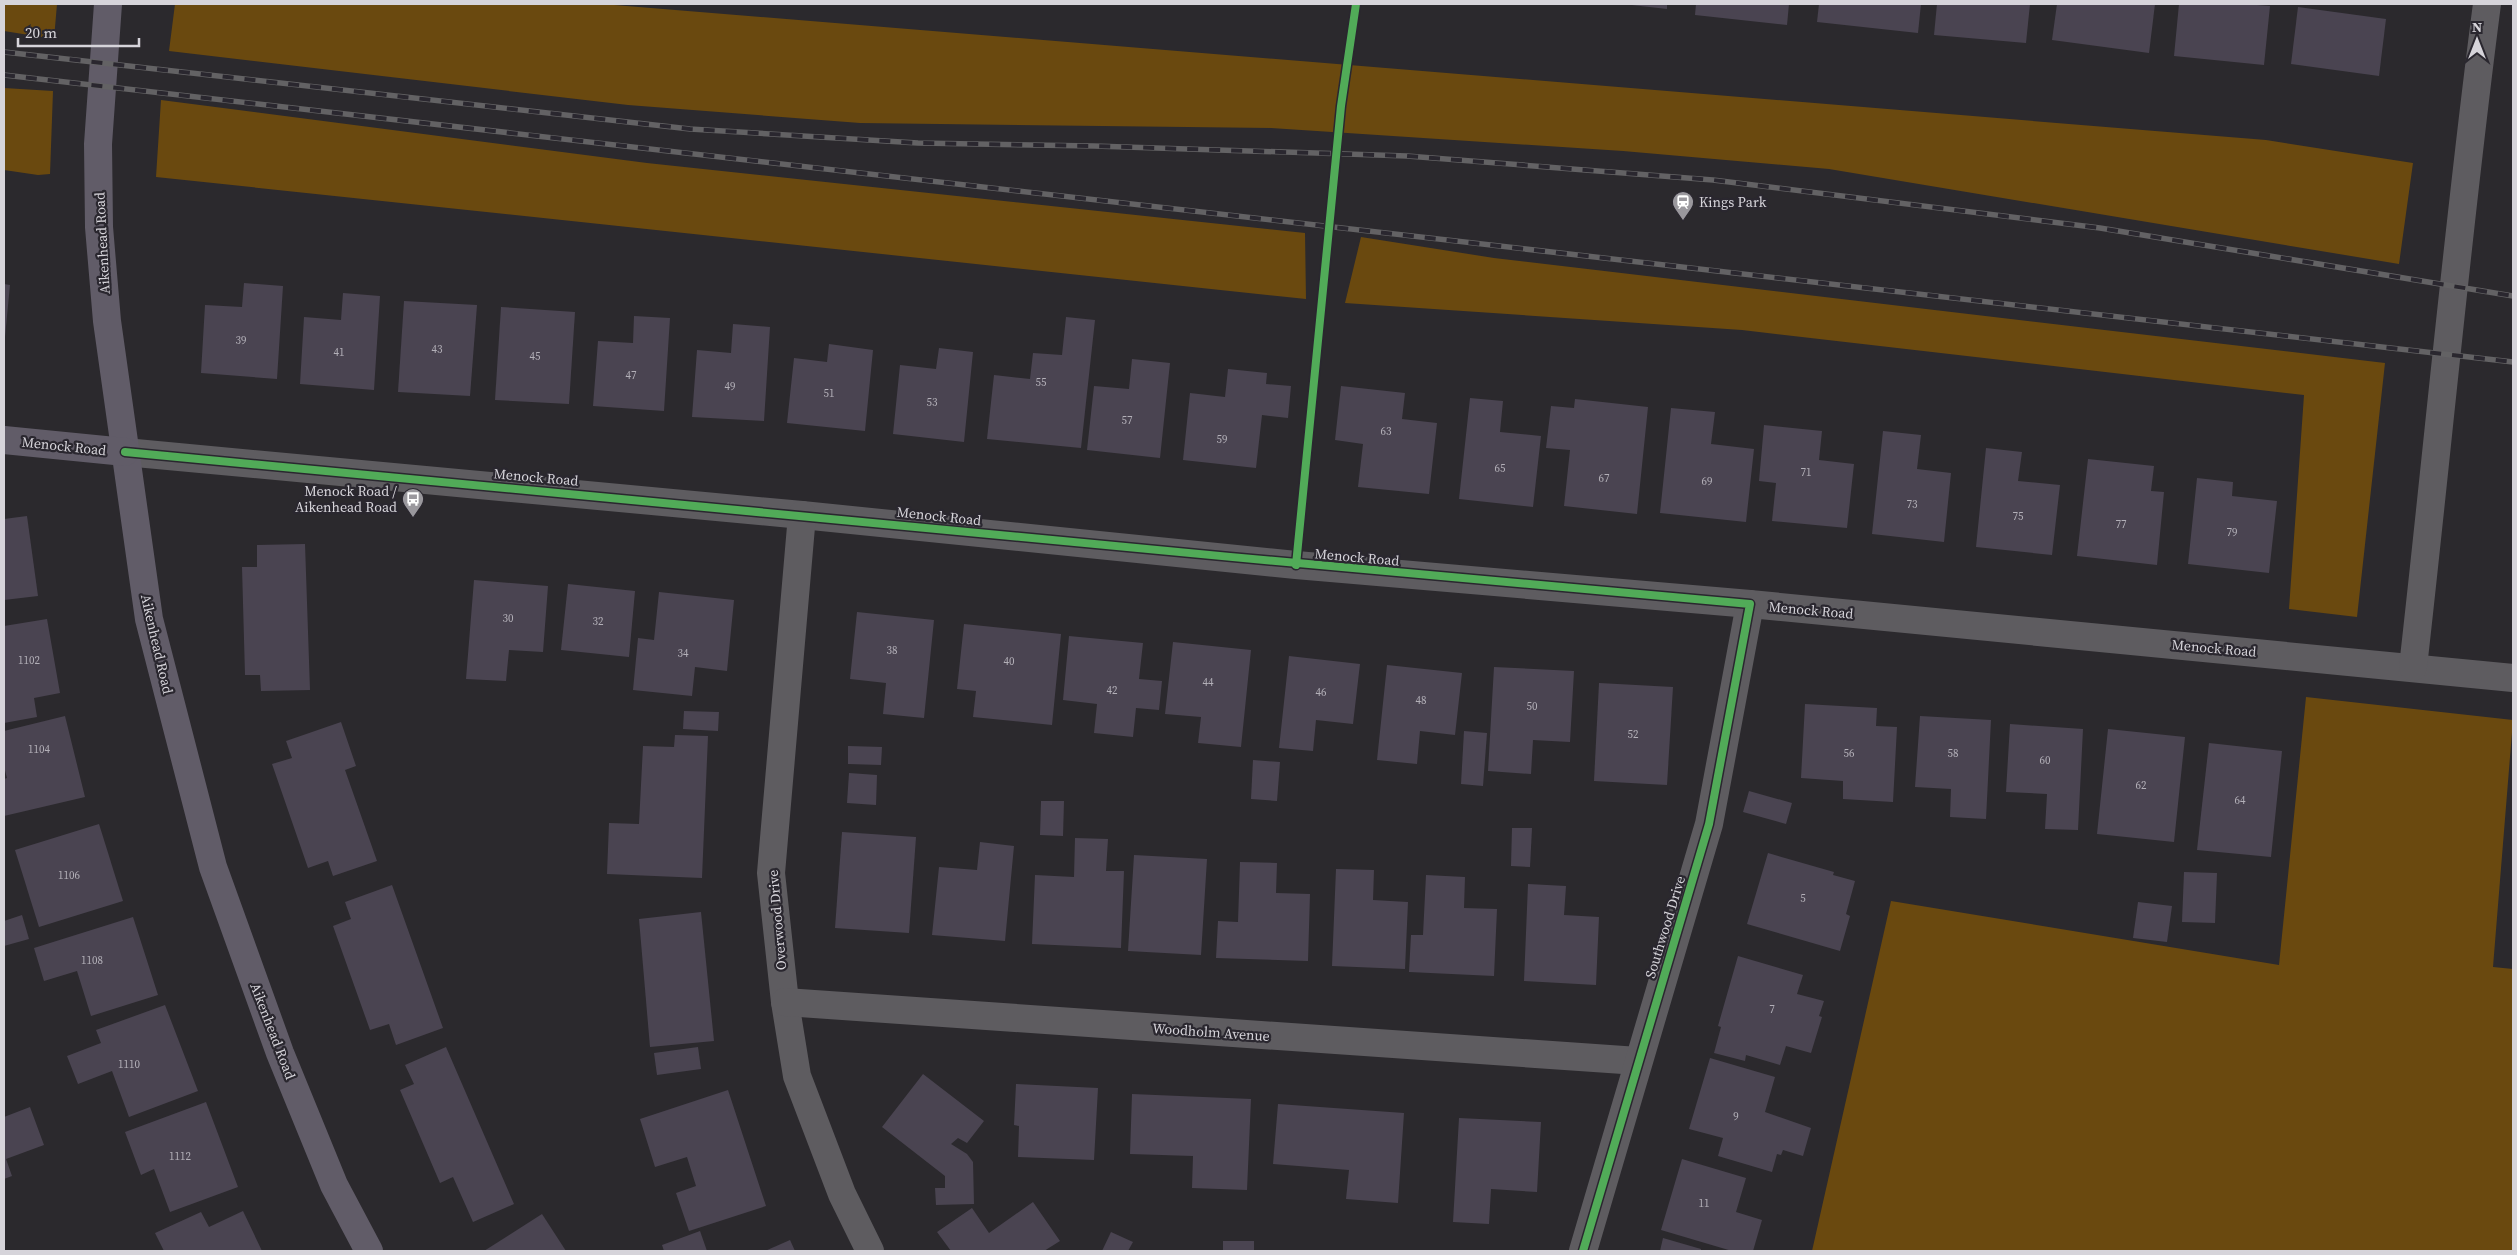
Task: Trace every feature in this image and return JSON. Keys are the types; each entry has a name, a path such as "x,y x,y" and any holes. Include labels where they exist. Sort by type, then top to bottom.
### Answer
{"main road":[{"name":"Aikenhead Road","path":"108,4 98,144 99,227 107,321 149,619 212,867 280,1053 334,1185 369,1251"},
{"name":"Menock Road","path":"4,440 125,452"}],"street":[{"path":"2413,667 2464,177 2487,4"},
{"name":"Menock Road","path":"125,452 802,515 1296,565 1750,604 2513,678"},
{"name":"Overwood Drive","path":"802,515 770,873 785,1002 797,1076 842,1194 870,1251"},
{"name":"Southwood Drive","path":"1583,1251 1709,824 1750,604"},
{"name":"Woodholm Avenue","path":"785,1002 1638,1061"}],"shaded area":[{"path":"4,4 57,4 54,39 4,31"},
{"path":"175,4 602,4 2266,140 2413,163 2399,264 1829,169 1623,151 1271,128 860,123 628,105 169,51"},
{"path":"4,88 53,91 50,174 38,175 4,170"},
{"path":"161,100 647,163 1305,233 1306,299 156,177"},
{"path":"1361,237 1494,258 2385,363 2357,617 2289,609 2304,395 1742,330 1345,303"},
{"path":"2306,697 2513,720 2493,967 2513,969 2513,1251 1812,1251 1891,901 2279,965"}],"building":[{"path":"1623,4 1667,4 1667,9"},
{"path":"1696,4 1789,4 1787,25 1695,15"},
{"path":"1819,4 1921,4 1918,33 1817,22"},
{"path":"1937,4 2030,4 2026,43 1934,35"},
{"path":"2057,4 2155,4 2149,53 2052,40"},
{"path":"2179,4 2270,6 2264,65 2174,56"},
{"path":"2298,7 2386,19 2379,76 2291,64"},
{"path":"244,283 283,286 277,379 201,373 205,305 242,307"},
{"path":"4,284 10,285 5,337 4,337"},
{"path":"343,293 380,296 374,390 300,384 304,317 341,320"},
{"path":"404,301 477,305 470,396 398,392"},
{"path":"501,307 575,312 569,404 495,400"},
{"path":"634,316 670,318 664,411 593,406 598,341 633,343"},
{"path":"1066,317 1095,320 1081,448 987,439 994,375 1030,379 1033,353 1062,355"},
{"path":"733,324 770,327 764,421 692,417 697,350 731,353"},
{"path":"829,344 873,350 865,431 787,423 794,358 827,362"},
{"path":"939,348 973,352 964,442 893,434 900,365 936,369"},
{"path":"1132,359 1170,363 1160,458 1087,450 1094,386 1129,389"},
{"path":"1228,369 1267,373 1266,384 1291,386 1288,418 1262,415 1256,468 1183,460 1190,393 1225,397"},
{"path":"1341,386 1405,393 1402,419 1437,423 1429,494 1358,487 1363,444 1335,440"},
{"path":"1470,398 1503,401 1500,432 1541,436 1533,507 1459,499"},
{"path":"1575,399 1648,407 1637,514 1564,506 1570,450 1546,448 1551,406 1574,408"},
{"path":"1671,408 1715,412 1711,444 1754,449 1746,522 1660,513"},
{"path":"1764,425 1822,431 1819,460 1854,464 1847,528 1772,521 1776,483 1759,481"},
{"path":"1883,431 1921,435 1917,469 1951,473 1944,542 1872,534"},
{"path":"1986,448 2022,452 2018,481 2060,485 2052,555 1976,547"},
{"path":"2088,459 2154,466 2151,491 2164,492 2157,565 2077,556"},
{"path":"2197,478 2233,482 2232,496 2277,501 2269,573 2188,564"},
{"path":"27,516 38,596 4,600 4,519"},
{"path":"305,544 310,690 261,691 260,675 245,675 242,567 257,567 257,545"},
{"path":"474,580 548,586 543,652 509,650 506,681 466,679"},
{"path":"568,584 635,591 629,657 561,650"},
{"path":"659,592 734,600 727,671 695,667 692,696 633,690 638,638 654,640"},
{"path":"857,612 934,620 924,718 883,714 886,683 850,679"},
{"path":"47,619 60,693 34,698 37,717 4,723 4,626"},
{"path":"964,624 1061,634 1052,725 973,717 976,691 957,689"},
{"path":"1069,636 1143,643 1139,679 1162,681 1159,710 1136,708 1133,737 1094,733 1097,704 1063,700"},
{"path":"1173,642 1251,650 1241,747 1198,743 1201,717 1165,714"},
{"path":"1289,656 1360,664 1353,724 1316,720 1313,751 1279,748"},
{"path":"1387,665 1462,673 1455,735 1420,731 1417,764 1377,760"},
{"path":"1494,667 1574,671 1570,742 1533,740 1531,774 1488,771"},
{"path":"1599,683 1673,687 1667,785 1594,781"},
{"path":"1805,704 1877,708 1876,726 1897,727 1893,802 1843,799 1843,781 1801,778"},
{"path":"684,711 719,712 718,731 683,729"},
{"path":"65,716 85,797 4,816 4,779 7,778 4,767 4,731"},
{"path":"1920,716 1991,720 1986,819 1950,817 1951,789 1915,787"},
{"path":"341,722 356,766 345,770 377,861 333,876 328,861 308,868 272,764 292,758 286,741"},
{"path":"2010,724 2083,729 2078,830 2045,829 2047,794 2006,792"},
{"path":"2108,729 2185,737 2174,842 2097,834"},
{"path":"1464,731 1487,733 1483,786 1461,784"},
{"path":"675,735 708,736 702,878 607,874 609,823 639,824 643,746 674,747"},
{"path":"2209,743 2282,751 2271,857 2197,850"},
{"path":"848,746 882,747 881,765 848,764"},
{"path":"1253,760 1280,762 1277,801 1251,799"},
{"path":"849,773 877,775 876,805 847,803"},
{"path":"1749,791 1792,803 1786,824 1743,812"},
{"path":"1041,801 1064,801 1063,836 1040,835"},
{"path":"99,824 123,901 39,927 15,850"},
{"path":"1512,828 1532,828 1530,867 1511,866"},
{"path":"842,832 916,837 909,933 835,928"},
{"path":"1075,838 1108,839 1106,871 1124,871 1121,948 1032,944 1035,875 1074,877"},
{"path":"980,842 1014,846 1005,941 932,935 939,867 977,870"},
{"path":"1768,853 1834,872 1833,875 1855,881 1846,914 1850,916 1840,951 1747,924"},
{"path":"1134,855 1207,859 1201,955 1128,951"},
{"path":"1240,862 1277,863 1276,893 1310,894 1308,961 1216,958 1218,921 1238,922"},
{"path":"1336,869 1374,870 1373,900 1408,902 1405,969 1332,966"},
{"path":"2184,872 2217,873 2215,923 2182,922"},
{"path":"1426,875 1465,877 1464,908 1497,909 1494,976 1409,972 1411,935 1423,935"},
{"path":"1528,884 1566,886 1564,915 1599,917 1596,985 1524,981"},
{"path":"392,885 443,1028 396,1045 389,1024 370,1030 333,926 351,919 345,902"},
{"path":"2138,902 2172,906 2167,942 2133,938"},
{"path":"701,912 714,1041 650,1047 639,919"},
{"path":"22,915 29,939 4,946 4,921"},
{"path":"133,917 158,995 91,1016 77,971 44,981 34,948"},
{"path":"1738,956 1803,975 1797,994 1824,1001 1819,1016 1822,1017 1811,1053 1786,1046 1780,1065 1746,1055 1745,1061 1714,1053 1721,1027 1718,1026"},
{"path":"165,1005 198,1091 129,1117 112,1071 78,1084 67,1056 101,1043 96,1030"},
{"path":"446,1047 514,1204 473,1222 453,1177 440,1183 400,1090 414,1084 405,1065"},
{"path":"698,1047 701,1069 657,1075 654,1053"},
{"path":"1710,1058 1775,1077 1765,1112 1811,1128 1803,1156 1783,1150 1781,1155 1777,1154 1772,1172 1718,1156 1723,1138 1689,1129"},
{"path":"923,1074 984,1121 967,1143 958,1138 951,1144 967,1154 973,1162 974,1204 936,1205 935,1188 945,1188 945,1176 882,1127"},
{"path":"1016,1084 1098,1088 1094,1160 1018,1157 1019,1126 1014,1125"},
{"path":"728,1090 766,1206 689,1231 676,1193 696,1186 687,1157 655,1167 640,1119"},
{"path":"1132,1094 1251,1099 1247,1190 1192,1188 1193,1156 1130,1154"},
{"path":"206,1102 238,1187 170,1212 154,1169 141,1175 125,1132"},
{"path":"1278,1104 1404,1113 1398,1203 1346,1199 1349,1170 1273,1164"},
{"path":"30,1107 44,1145 6,1159 12,1176 4,1179 4,1117"},
{"path":"1459,1118 1541,1122 1537,1192 1491,1189 1489,1224 1453,1222"},
{"path":"1682,1159 1746,1178 1736,1212 1762,1220 1753,1251 1732,1251 1661,1230"},
{"path":"1033,1202 1060,1241 1044,1251 951,1251 937,1232 972,1208 989,1233"},
{"path":"243,1211 262,1251 164,1251 155,1233 201,1212 209,1227"},
{"path":"542,1214 566,1251 484,1251"},
{"path":"700,1231 707,1251 664,1251 662,1245"},
{"path":"1111,1232 1133,1242 1128,1251 1102,1251"},
{"path":"1663,1238 1701,1249 1701,1251 1660,1251"},
{"path":"790,1240 795,1251 765,1251"},
{"path":"1223,1241 1254,1241 1254,1251 1223,1251"}],"railway":[{"path":"4,52 690,129 918,143 1094,146 1407,156 1713,180 2100,228 2513,296"},
{"path":"4,75 2513,362"}],"cycle path":[{"path":"1296,565 1341,106 1356,4"},
{"path":"125,452 1750,604 1709,824 1583,1251"}],"place":[{"name":"Kings Park","path":"1683,221"},
{"name":"Menock Road / Aikenhead Road","path":"413,518"}]}
